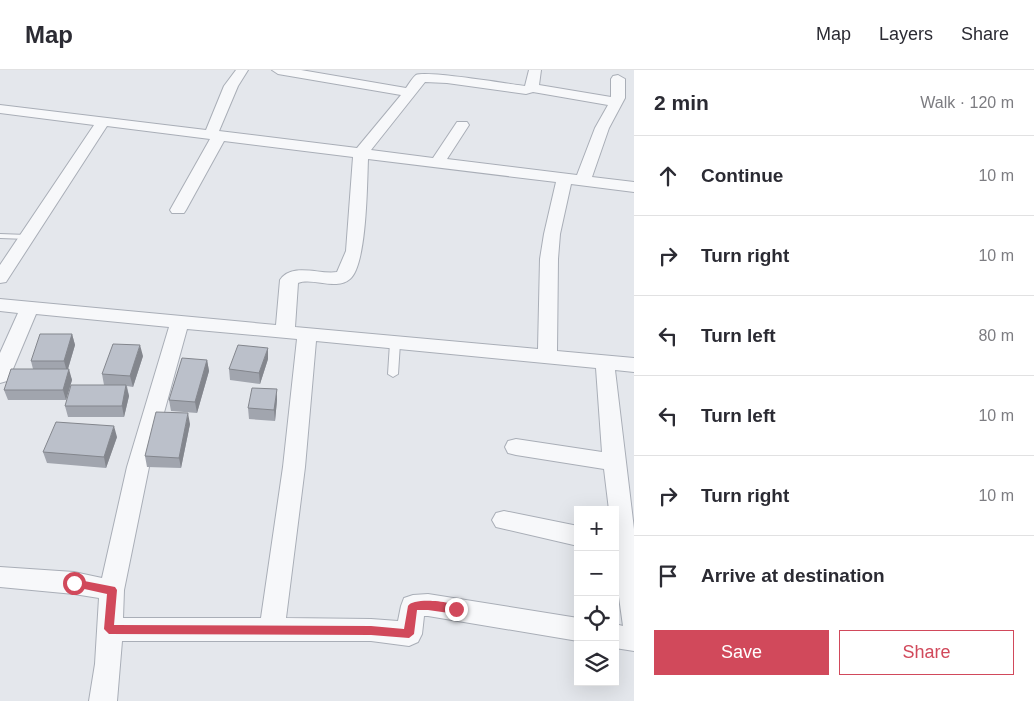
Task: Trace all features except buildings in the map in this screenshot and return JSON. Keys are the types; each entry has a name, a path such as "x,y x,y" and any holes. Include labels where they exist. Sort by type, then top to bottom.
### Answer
{"street":[{"path":"178,210 215,135 231,86 242,70"},
{"path":"278,70 408,92"},
{"path":"532,88 535,70"},
{"path":"285,333 289,280 299,277 333,278 344,275 354,251 360,156 408,92 424,76 448,74 526,90 532,88 616,102"},
{"path":"583,180 602,128 616,102 619,88 618,78"},
{"path":"0,109 102,124 215,135 360,156 438,162 564,181 583,180 634,187"},
{"path":"0,278 102,124"},
{"path":"438,162 462,125"},
{"path":"547,357 549,260 552,234 564,181"},
{"path":"0,305 25,316 178,330 285,333 306,344 394,351 547,357 606,371 634,366"},
{"path":"0,376 25,316"},
{"path":"103,701 108,664 112,590 138,467 178,330"},
{"path":"272,630 294,467 306,344"},
{"path":"606,371 620,545 634,622"},
{"path":"516,447 614,462"},
{"path":"504,520 574,535"},
{"path":"0,577 74,583 112,590"},
{"path":"109,629 371,630 409,634 413,606 428,605 574,629"},
{"path":"619,637 634,639"}],"lane":[{"path":"0,236 27,237"},
{"path":"393,374 394,351"}],"route":[{"path":"74,583 112,590 109,629 371,630 409,634 413,606 428,605 456,609"}]}
